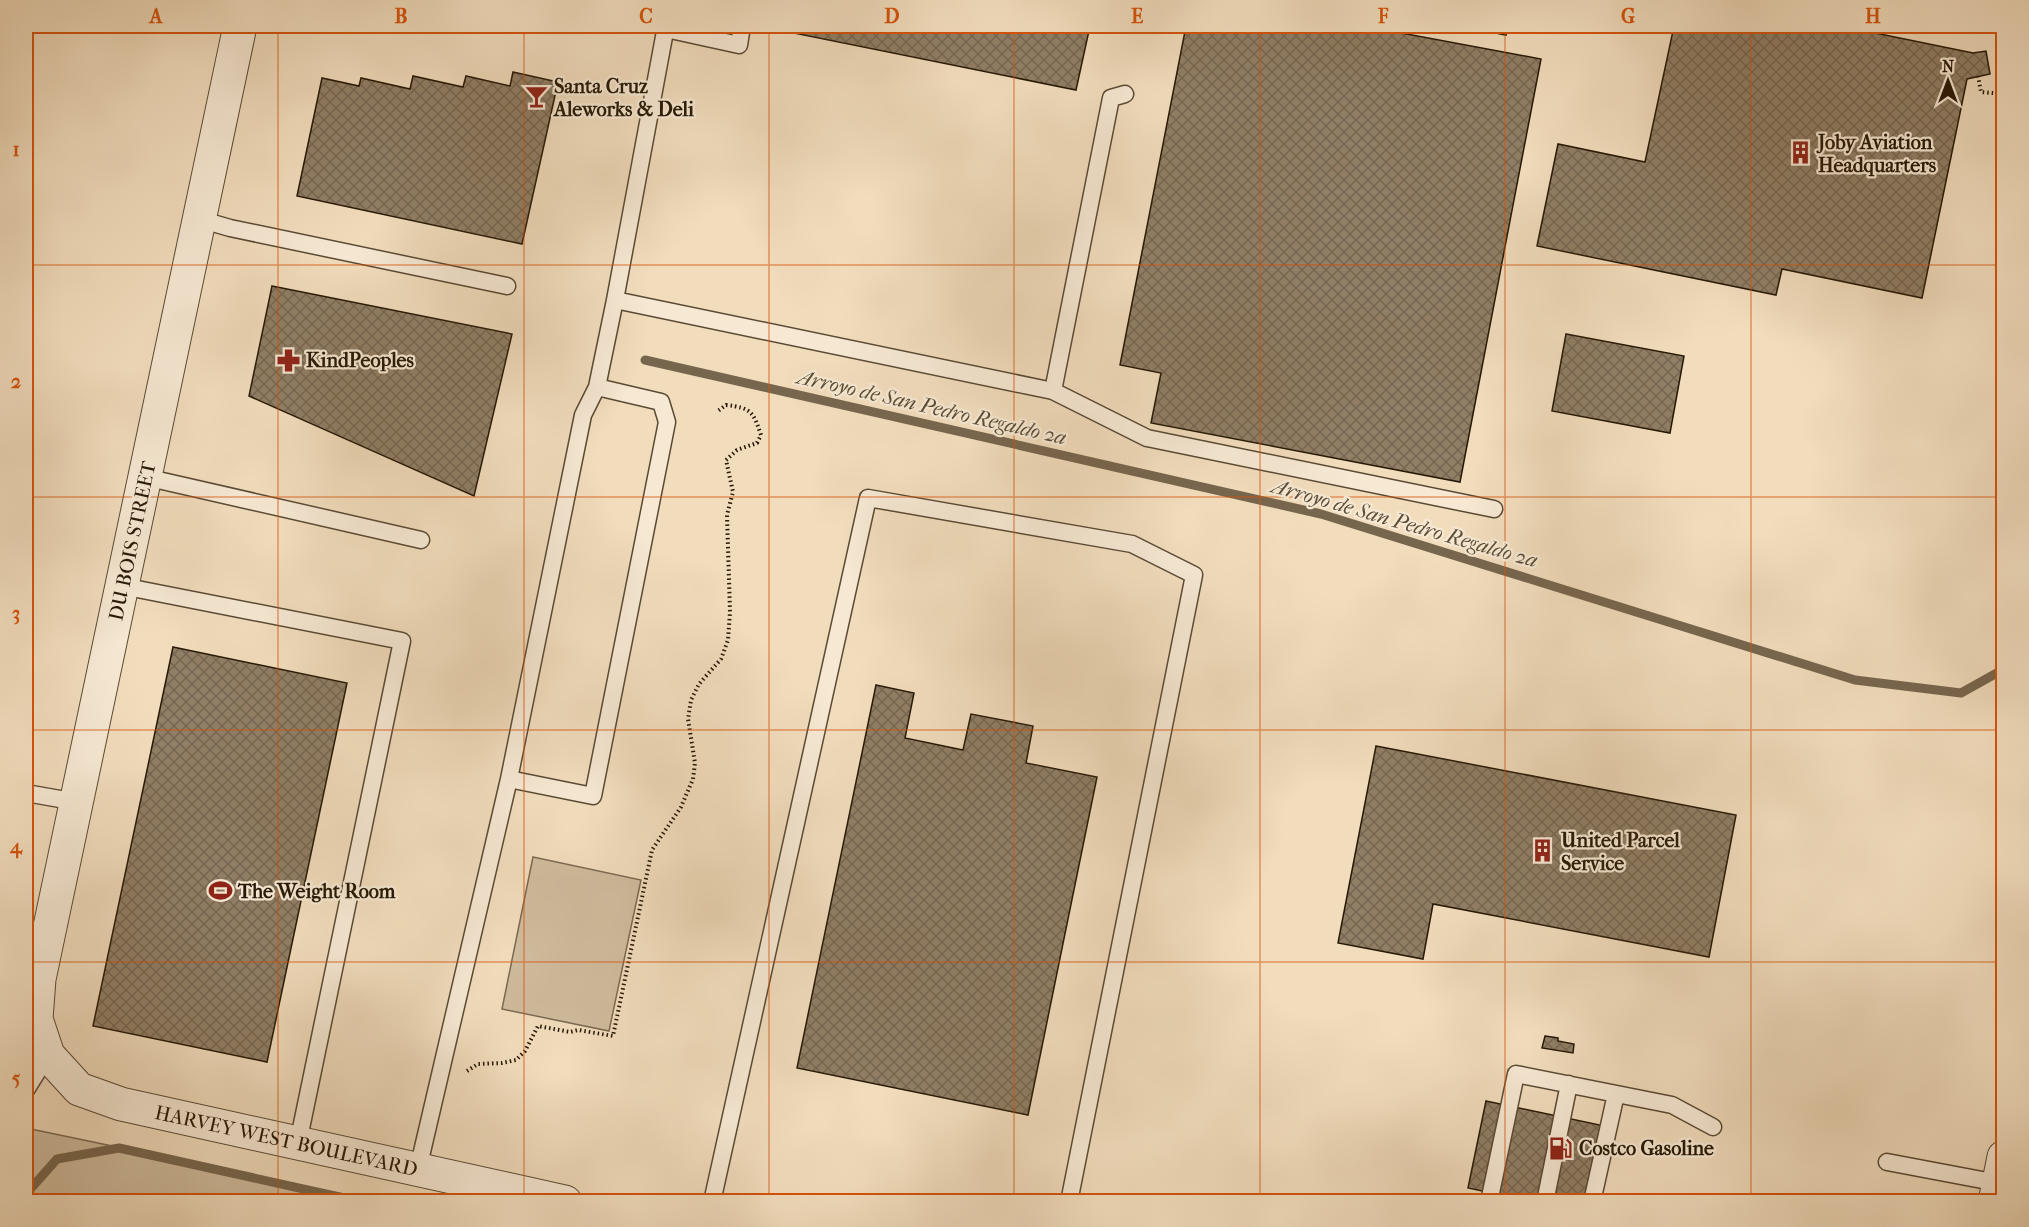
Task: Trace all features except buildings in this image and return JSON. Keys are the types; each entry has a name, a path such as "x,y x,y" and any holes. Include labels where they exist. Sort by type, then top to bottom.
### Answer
{"street":[{"name":"DU BOIS STREET","path":"37,1057 36,1019 39,979 240,26"},
{"name":"HARVEY WEST BOULEVARD","path":"37,1057 79,1089 121,1104 565,1202"}],"lane":[{"path":"418,1169 509,779 583,415 597,387 666,27 739,45 742,26"},
{"path":"1053,391 1111,98 1125,94"},
{"path":"199,219 230,228 507,286"},
{"path":"615,300 1053,391 1147,438 1494,509"},
{"path":"509,779 593,796 668,422 661,402 597,387"},
{"path":"145,477 421,540"},
{"path":"712,1202 868,498 1132,544 1194,575 1069,1202"},
{"path":"123,586 402,641 298,1143"},
{"path":"26,794 77,802"},
{"path":"26,1090 37,1057"},
{"path":"1489,1202 1516,1074 1672,1105 1713,1127"},
{"path":"1545,1202 1569,1084"},
{"path":"1593,1202 1616,1094"},
{"path":"1887,1162 1999,1181"}],"path":[{"path":"1978,76 1982,92 2004,94"},
{"path":"465,1073 478,1064 502,1064 516,1060 525,1051 538,1026 613,1036 652,850 681,807 693,779 695,763 688,719 691,700 699,684 721,659 728,640 730,612 727,515 733,492 726,460 737,450 757,443 761,435 754,415 742,407 726,405 718,411"},
{"path":"163,1202 178,1198 219,1202"}],"shaded area":[{"path":"533,857 641,880 609,1031 502,1009"},
{"path":"26,1128 376,1201 26,1201"}],"waterway":[{"name":"Arroyo de San Pedro Regaldo 2a","path":"645,360 1321,514 1855,680 1961,693 2004,669"},
{"path":"26,1194 57,1159 119,1148 362,1202"}],"place":[{"name":"Santa Cruz Aleworks & Deli","path":"536,97"},
{"name":"Joby Aviation Headquarters","path":"1800,153"},
{"name":"KindPeoples","path":"288,360"},
{"name":"United Parcel Service","path":"1543,851"},
{"name":"The Weight Room","path":"220,891"},
{"name":"Costco Gasoline","path":"1561,1148"}]}
